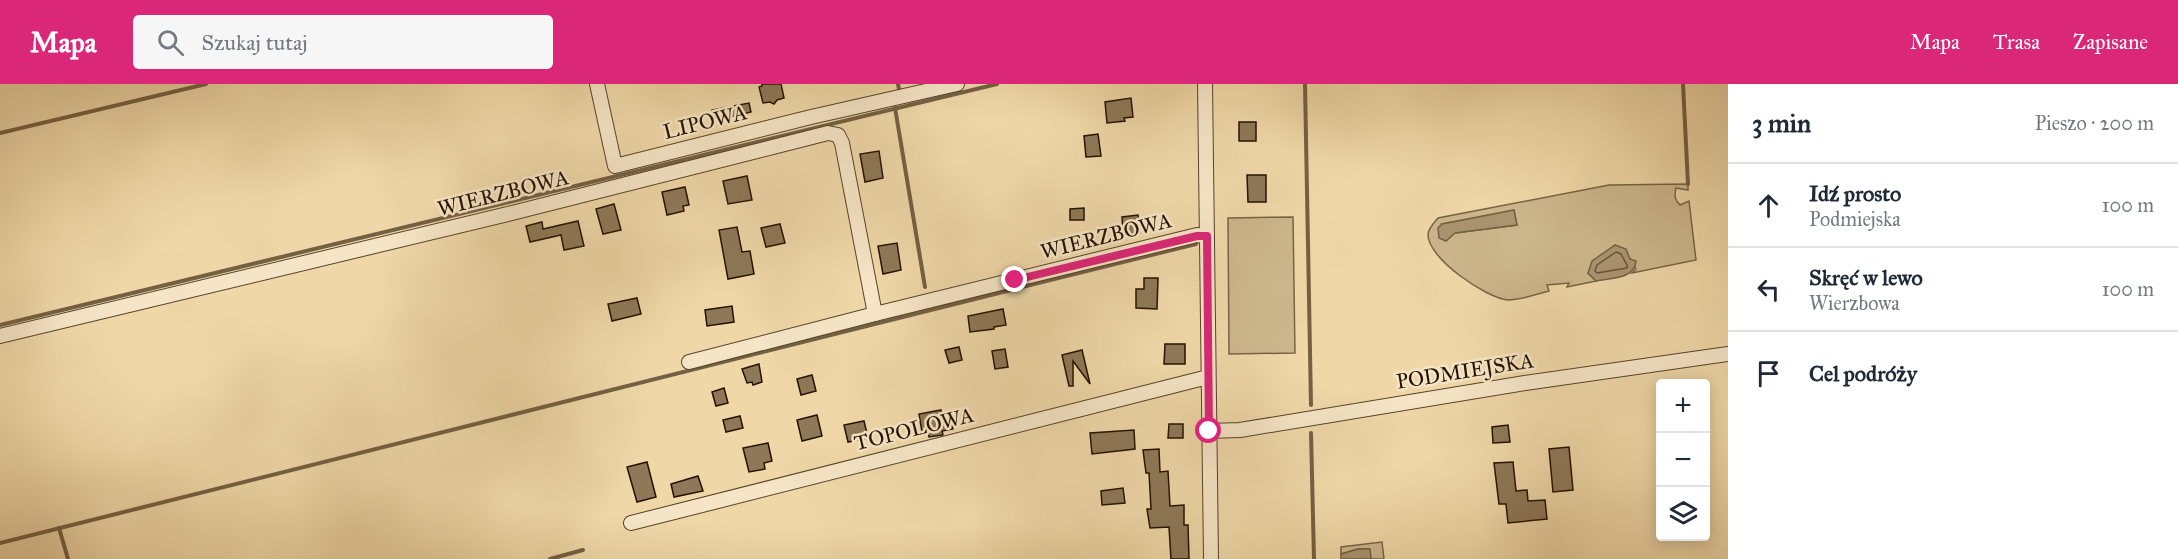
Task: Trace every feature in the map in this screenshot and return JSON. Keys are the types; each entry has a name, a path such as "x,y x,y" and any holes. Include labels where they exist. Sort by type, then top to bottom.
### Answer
{"street":[{"name":"LIPOWA","path":"597,84 615,166 811,117 957,84"},
{"path":"1205,84 1211,559"},
{"name":"WIERZBOWA","path":"0,336 500,216 828,133 838,135 842,143 875,314"},
{"name":"WIERZBOWA","path":"689,362 875,314 1197,236 1207,236"},
{"name":"PODMIEJSKA","path":"1209,431 1239,429 1525,383 1728,354"},
{"name":"TOPOLOWA","path":"631,523 1208,377"}],"shaded area":[{"path":"1688,184 1688,190 1676,188 1675,196 1680,205 1689,201 1696,260 1632,273 1636,269 1630,259 1615,245 1588,273 1596,281 1567,287 1569,283 1547,285 1549,291 1508,300 1486,292 1459,275 1447,265 1430,244 1428,234 1438,218 1609,185","holes":["1514,211 1517,225 1455,233 1442,224"]},
{"path":"1293,217 1295,353 1229,354 1228,218"},
{"path":"1382,542 1384,559 1371,559 1369,549 1358,549 1341,554 1341,547"}],"water":[{"path":"1514,210 1517,225 1455,233 1446,241 1439,238 1438,228 1442,224"},
{"path":"1615,245 1626,249 1630,259 1636,261 1635,267 1621,277 1596,281 1588,273 1592,261"},
{"path":"1358,549 1370,549 1371,559 1341,559 1341,554"}],"building":[{"path":"762,84 781,84 784,98 777,100 774,104 763,103 759,87"},
{"path":"1131,98 1133,117 1124,118 1125,121 1107,123 1105,102"},
{"path":"749,103 751,112 714,121 712,110"},
{"path":"1239,122 1256,122 1256,141 1239,141"},
{"path":"1098,134 1101,156 1086,157 1084,136"},
{"path":"879,151 883,178 865,182 860,154"},
{"path":"1247,175 1266,175 1266,202 1248,202"},
{"path":"747,176 752,200 728,204 723,181"},
{"path":"685,187 689,205 683,206 684,211 667,215 662,192"},
{"path":"614,204 621,230 603,234 596,209"},
{"path":"1084,208 1084,220 1070,220 1070,209"},
{"path":"1138,215 1140,233 1123,234 1122,217"},
{"path":"578,221 584,246 564,250 561,235 530,242 526,226 542,222 543,229"},
{"path":"780,224 785,243 766,247 761,228"},
{"path":"737,227 742,252 750,251 754,274 728,279 719,230"},
{"path":"897,243 901,270 883,274 878,246"},
{"path":"1144,278 1158,278 1157,309 1136,308 1136,289 1144,289"},
{"path":"637,298 641,314 612,321 608,304"},
{"path":"732,306 734,322 707,326 705,310"},
{"path":"1003,309 1006,325 970,332 968,316"},
{"path":"1165,344 1185,344 1185,364 1164,364"},
{"path":"959,347 962,360 949,363 945,350"},
{"path":"1005,349 1008,367 995,369 992,351"},
{"path":"1082,350 1090,384 1073,361 1073,386 1069,386 1062,355"},
{"path":"759,364 762,382 753,385 752,382 747,383 742,369"},
{"path":"812,375 816,391 801,395 797,379"},
{"path":"724,388 728,403 716,406 712,392"},
{"path":"941,410 942,418 951,417 953,429 942,431 943,435 929,437 928,432 922,432 919,414"},
{"path":"817,415 822,436 802,441 797,420"},
{"path":"740,416 743,428 726,432 723,420"},
{"path":"864,421 868,438 848,442 844,425"},
{"path":"1169,424 1183,424 1183,438 1168,438"},
{"path":"1508,425 1510,442 1493,443 1492,427"},
{"path":"1134,430 1135,449 1092,454 1090,433"},
{"path":"768,443 772,461 764,463 765,469 749,472 743,448"},
{"path":"1569,447 1573,490 1553,492 1549,449"},
{"path":"1159,449 1160,472 1168,471 1170,506 1184,505 1184,525 1188,525 1189,559 1171,559 1169,527 1150,528 1147,509 1151,509 1149,473 1146,473 1143,450"},
{"path":"647,462 656,497 637,502 627,467"},
{"path":"1513,462 1516,491 1527,490 1528,501 1545,500 1547,519 1508,523 1506,504 1499,504 1494,463"},
{"path":"698,476 703,491 674,497 671,484"},
{"path":"1123,488 1125,503 1102,505 1101,491"}],"waterway":[{"path":"0,133 206,84"},
{"path":"898,84 899,89"},
{"path":"0,325 997,84"},
{"path":"1305,84 1311,405"},
{"path":"1683,84 1688,184"},
{"path":"895,108 925,287"},
{"path":"1022,287 1196,244"},
{"path":"0,543 1011,290"},
{"path":"1311,433 1314,559"},
{"path":"59,528 68,559"},
{"path":"550,559 583,550"}],"route":[{"path":"1015,280 1197,236 1207,236 1209,431"}]}
